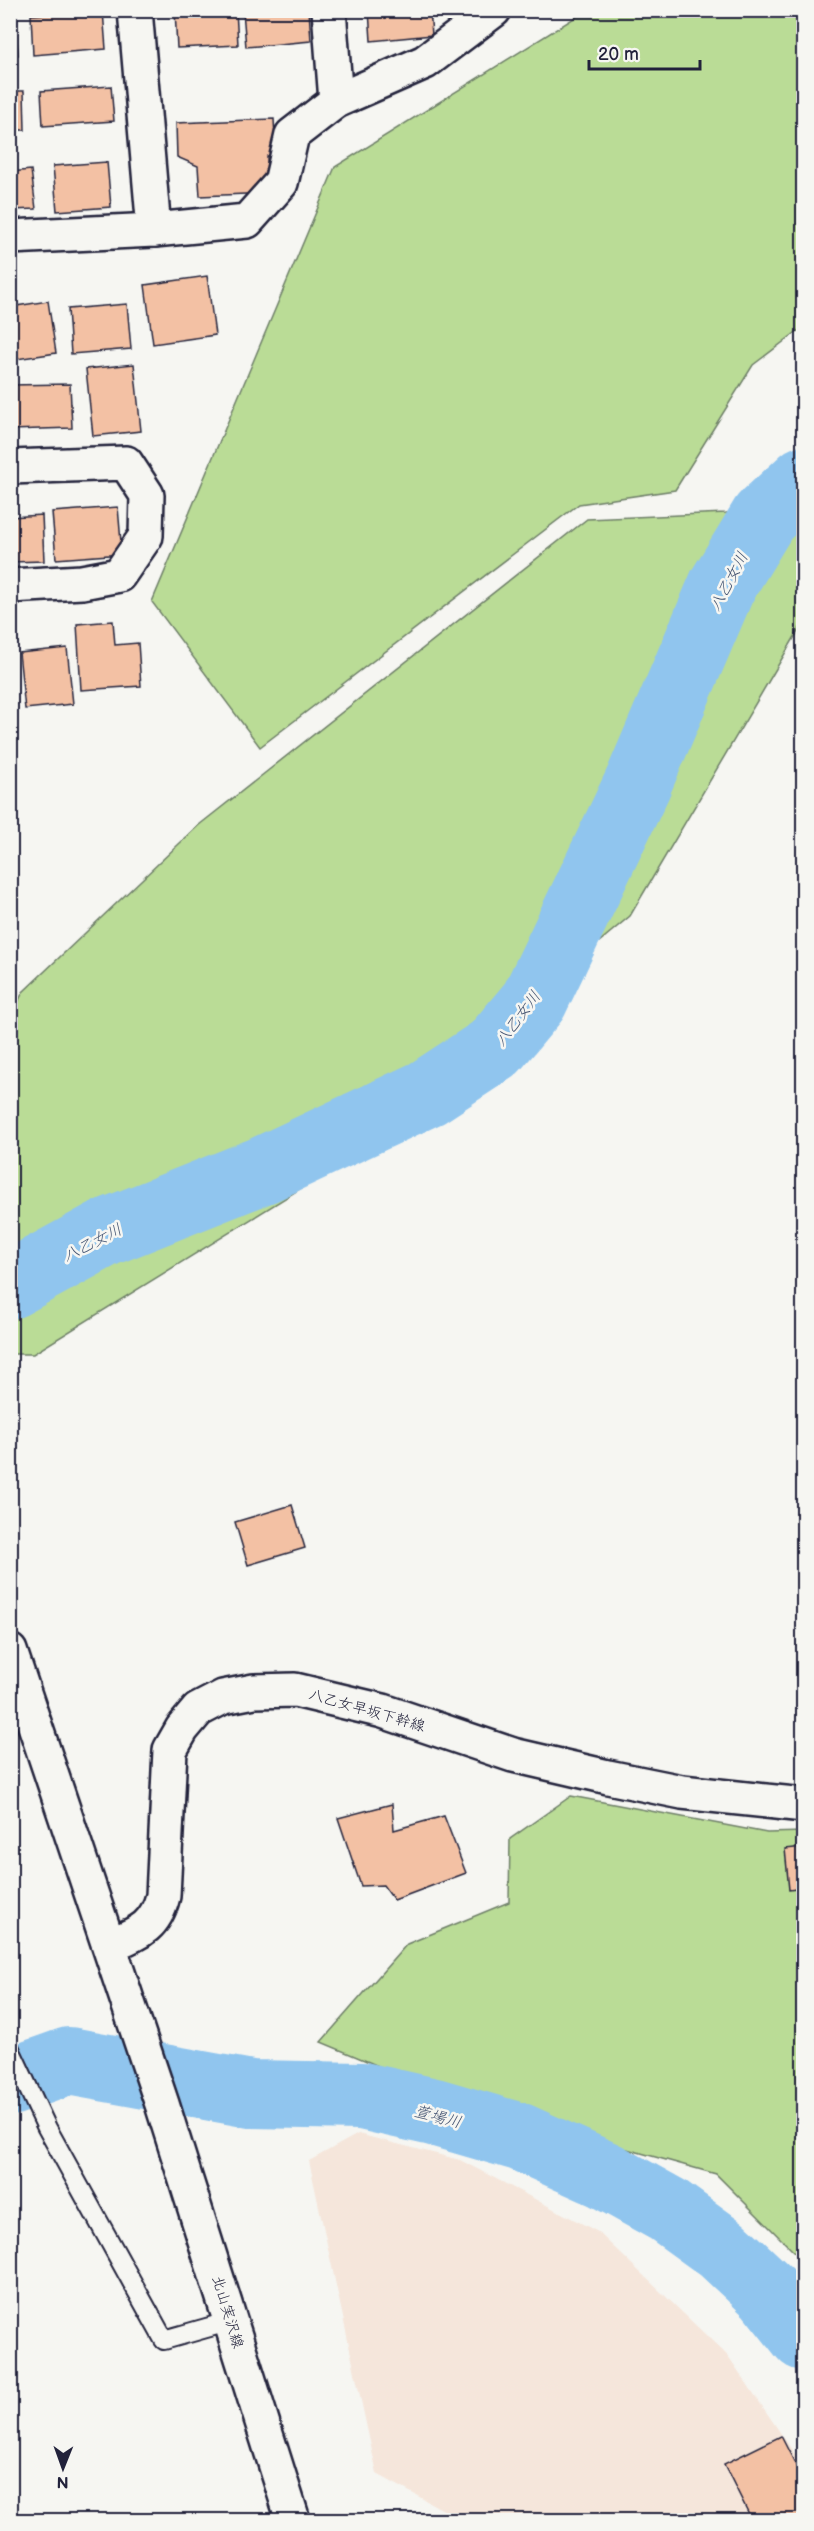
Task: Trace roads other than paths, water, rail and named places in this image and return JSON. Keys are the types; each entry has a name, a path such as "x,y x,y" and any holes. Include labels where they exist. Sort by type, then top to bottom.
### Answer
{"street":[{"path":"135,10 154,230"},
{"path":"329,10 336,101"},
{"path":"10,237 154,230 247,221 281,183 292,135 336,101 426,62 494,10"},
{"path":"10,467 126,463 147,495 146,536 119,575 82,582 10,586"},
{"name":"北山実沢線","path":"10,1651 115,1959 293,2520"},
{"name":"八乙女早坂下幹線","path":"115,1959 158,1914 163,1896 170,1750 182,1729 198,1710 223,1697 254,1691 295,1690 383,1711 513,1755 608,1777 682,1792 804,1805"}],"lane":[{"path":"10,2049 38,2110 164,2340 231,2321"}],"waterway":[{"name":"八乙女川","path":"10,1285 105,1233 263,1170 427,1093 494,1049 534,1001 638,783 722,586 764,517 804,480"},
{"name":"萱場川","path":"10,2082 69,2061 251,2094 362,2096 434,2112 520,2137 605,2175 668,2210 722,2249 769,2293 804,2337"}]}
